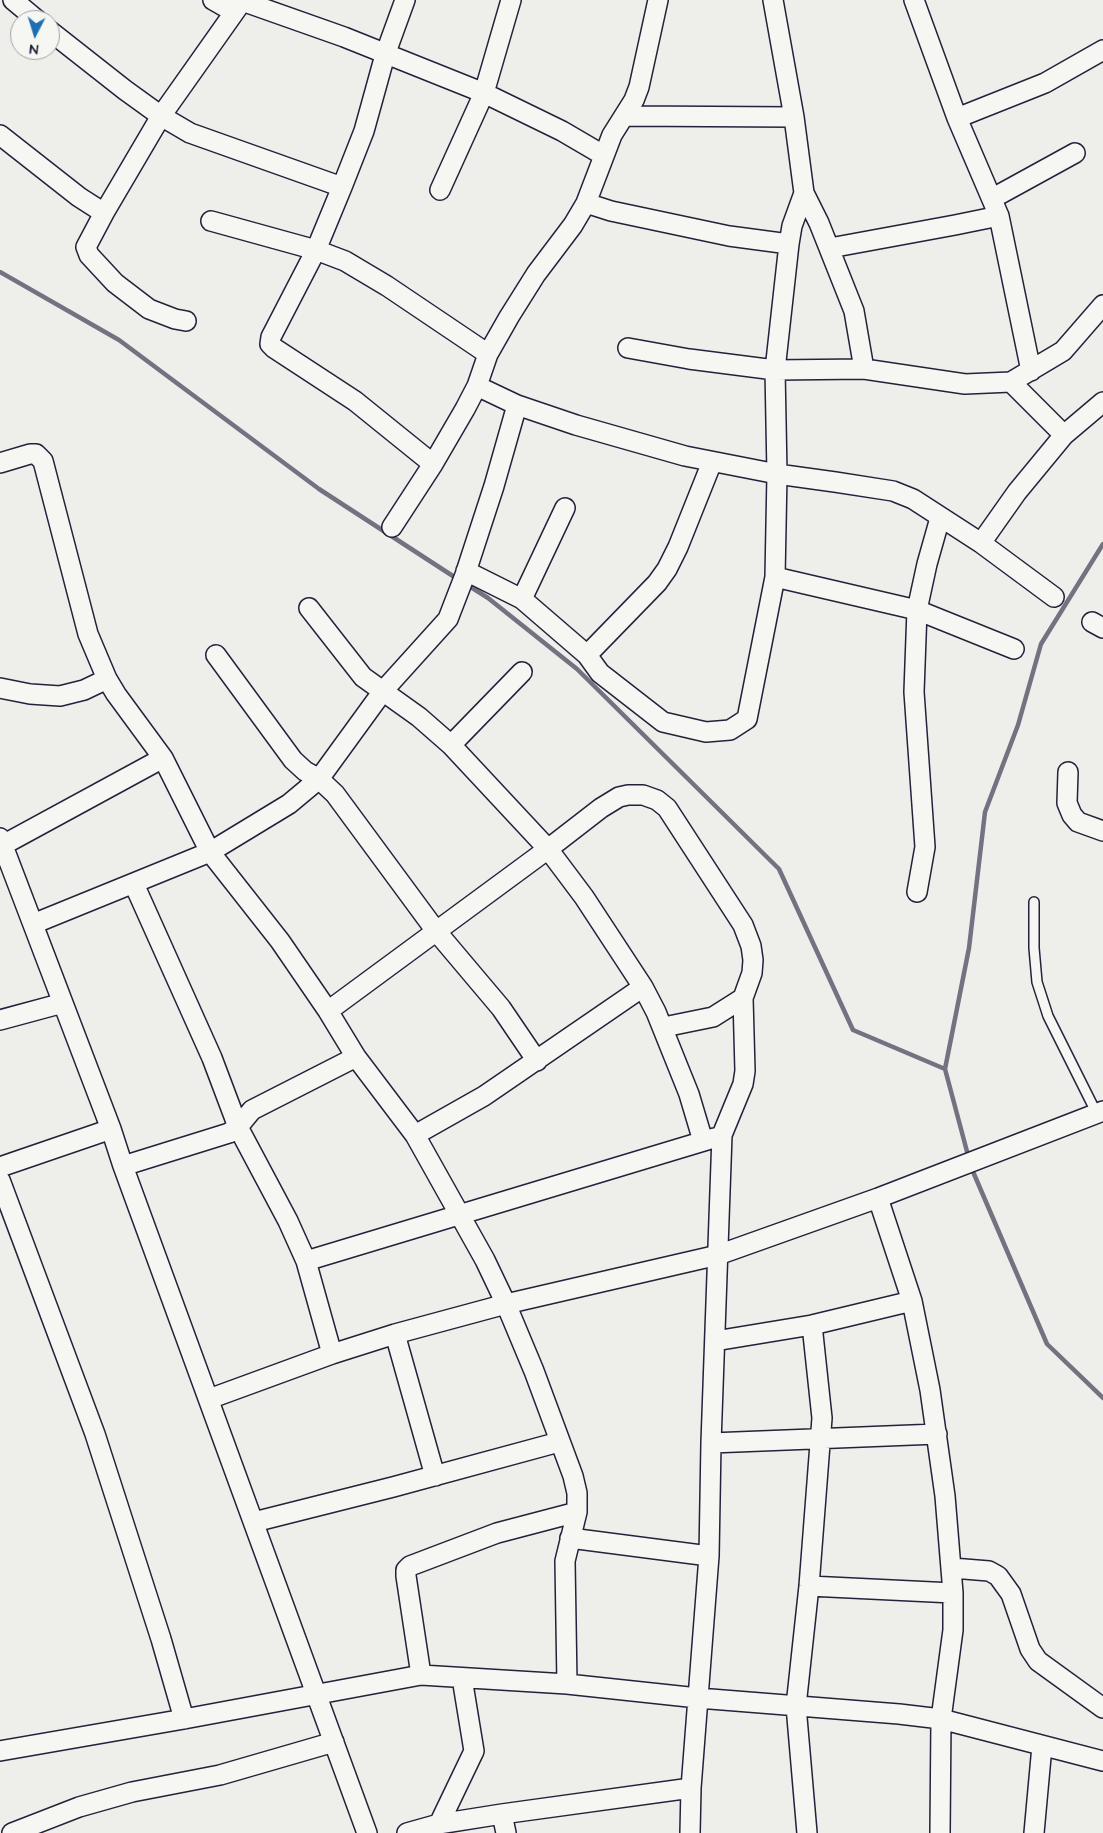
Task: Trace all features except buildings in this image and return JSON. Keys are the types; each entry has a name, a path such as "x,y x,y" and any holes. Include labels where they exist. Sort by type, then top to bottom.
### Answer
{"street":[{"path":"13,0 25,10"},
{"path":"213,0 240,5 344,37 484,93 562,131 603,155"},
{"path":"405,0 385,55 364,131 316,250 271,338 270,344 355,401 433,464"},
{"path":"440,190 484,93 511,0"},
{"path":"392,527 433,464 477,386 488,354 536,274 573,225 586,203 603,155 634,100 639,86 658,0"},
{"path":"773,0 794,117 804,193 830,248 854,311 864,369"},
{"path":"914,0 958,118 996,207 1031,371"},
{"path":"186,321 148,309 115,283 89,255 86,247 161,116 240,5"},
{"path":"60,39 161,116 190,134 342,187"},
{"path":"958,118 1045,83 1103,50"},
{"path":"624,116 794,117"},
{"path":"0,135 79,198 104,213"},
{"path":"830,248 955,225 996,207 1075,153"},
{"path":"465,573 522,599 587,655 600,673 664,722 706,732 730,730 747,720 775,577 777,474 775,370 789,244 792,226 804,193"},
{"path":"586,203 611,211 729,236 789,244"},
{"path":"211,221 316,250 345,261 387,286 488,354"},
{"path":"628,348 689,359 775,370 864,369 965,384 1011,382 1063,350 1103,305"},
{"path":"1011,382 1064,435"},
{"path":"477,386 517,405 576,425 712,462 893,492 913,499 940,518 981,542 1054,597"},
{"path":"981,542 1017,492 1064,435 1103,402"},
{"path":"33,924 210,852 290,804 319,779 383,691 445,623 465,573 494,486 517,405"},
{"path":"0,463 30,454 36,454 42,461 88,634 116,694 163,758 210,852 280,941 328,1011 356,1057 415,1135 485,1260 506,1304 534,1371 577,1492 578,1512 565,1561 567,1684"},
{"path":"587,655 657,583 667,569 678,547 712,462"},
{"path":"522,599 565,508"},
{"path":"917,892 925,847 914,692 916,610 940,518"},
{"path":"775,577 916,610 1014,649"},
{"path":"309,608 363,677 419,717 451,745 548,849 584,898 643,987 664,1027 689,1094 703,1141"},
{"path":"216,654 293,760 305,771 319,779 335,794 436,931 501,1008 537,1061"},
{"path":"451,745 522,672"},
{"path":"0,688 30,694 60,696 84,690 108,679"},
{"path":"163,758 2,842 112,1129 366,1833"},
{"path":"1068,772 1067,803 1072,815 1078,822 1103,832"},
{"path":"328,1011 601,808 619,797 628,795 642,795 657,800 667,808 743,926 751,946 753,960 752,973 743,998 745,1071 743,1084 722,1135 709,1556 691,1788 690,1833"},
{"path":"134,884 212,1058 238,1127 288,1221 306,1261 332,1354"},
{"path":"415,1135 484,1096 643,987"},
{"path":"664,1027 713,1016 743,998"},
{"path":"0,1020 63,1003"},
{"path":"124,1166 229,1132 238,1127 252,1110 356,1057"},
{"path":"209,1399 332,1354 395,1334 506,1304 718,1255 878,1198 1100,1112"},
{"path":"0,1166 112,1129"},
{"path":"306,1261 722,1135"},
{"path":"0,1180 95,1434 161,1639 184,1719"},
{"path":"878,1198 912,1301 930,1390 945,1496 952,1568 953,1630 941,1720 940,1833"},
{"path":"715,1341 812,1325 912,1301"},
{"path":"807,1833 796,1706 809,1586 822,1418 812,1325"},
{"path":"395,1334 435,1476"},
{"path":"711,1443 936,1434"},
{"path":"254,1522 559,1442"},
{"path":"421,1675 406,1570 410,1566 497,1533 578,1512"},
{"path":"570,1538 709,1556"},
{"path":"952,1568 989,1572 998,1576 1011,1594 1030,1649 1038,1661 1103,1708"},
{"path":"809,1586 953,1593"},
{"path":"0,1751 421,1675 567,1684 698,1698 847,1709 941,1720 1103,1761"},
{"path":"439,1824 474,1751 462,1678"},
{"path":"12,1833 88,1804 132,1792 220,1776 334,1742"},
{"path":"1034,1833 1042,1746"},
{"path":"407,1833 439,1824 502,1814 691,1788"},
{"path":"502,1814 506,1833"}],"lane":[{"path":"1034,902 1034,948 1037,982 1048,1016 1100,1112"}],"waterway":[{"path":"0,272 119,340 319,489 459,580"},
{"path":"945,1069 969,948 985,812 1018,725 1041,644 1103,544"},
{"path":"466,584 488,598 577,669 779,869 853,1030 945,1069 969,1159"},
{"path":"971,1167 1047,1344 1103,1398"}]}
